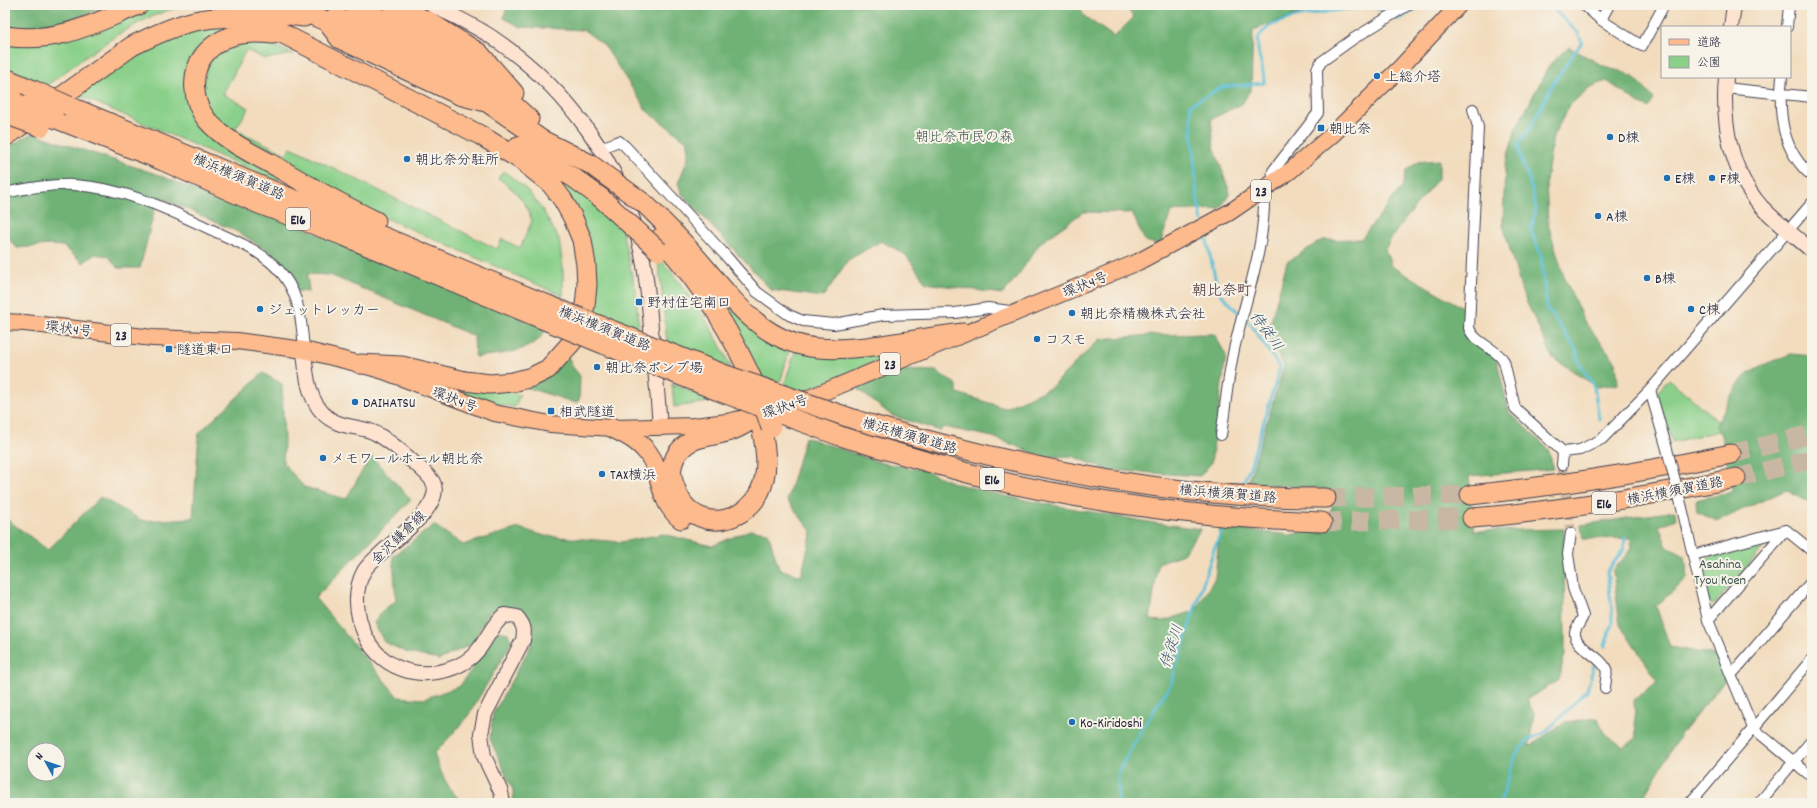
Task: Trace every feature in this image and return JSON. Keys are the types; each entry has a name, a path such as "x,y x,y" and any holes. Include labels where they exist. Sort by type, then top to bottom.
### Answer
{"highway":[{"path":"5,36 41,39 63,35 102,22 139,5"},
{"path":"5,124 132,33 172,14 222,5"},
{"path":"236,5 273,13 354,16 483,94 540,138 659,245 713,322 755,396 776,462 774,478 769,495 760,510 746,523 732,530 718,533 704,532 679,518 663,495 653,462 649,454 639,443 614,428"},
{"path":"289,5 326,15 464,87 483,94"},
{"path":"374,5 426,32 483,58"},
{"path":"392,5 430,24 478,53 518,98 540,138 590,164 646,205 682,241 746,314 773,334 803,346 820,348 846,348 962,333"},
{"path":"326,15 340,39 454,93 483,94 494,87 529,119"},
{"path":"5,137 132,46 172,27 206,19 238,17 260,22 308,47 337,72 440,124 465,128 506,140 602,193"},
{"path":"282,34 254,32 238,34 223,39 212,47 203,57 197,70 194,82 195,95 199,108 206,119 220,132 240,146 326,195 517,292"},
{"name":"横浜横須賀道路","path":"5,78 517,292 545,312 718,391 840,436 916,459 1011,484 1148,508 1219,516 1322,522"},
{"name":"横浜横須賀道路","path":"9,105 48,122 163,161 259,204 545,312 859,421 993,457 1155,487 1224,494 1295,498 1326,498"},
{"path":"360,364 402,366 465,381 490,384 513,382 532,377 548,369 572,342 580,326 585,306 587,286 586,265 582,240 573,218 551,184 521,160 465,128"},
{"path":"765,425 766,457 764,479 759,492 751,504 741,513 729,519 717,521 705,519 687,508 679,498 672,481 671,469 675,457 682,448 700,438 765,425"},
{"name":"横浜横須賀道路","path":"1470,494 1589,481 1648,472 1731,454"},
{"name":"横浜横須賀道路","path":"1472,518 1528,514 1591,505 1736,478"}],"main road":[{"path":"432,5 467,22 518,55 566,101 601,148 624,195 634,222 642,251 648,290 660,428"},
{"name":"環状4号","path":"5,322 153,338 237,341 304,350 360,364 494,413 550,424 614,428 660,428 727,422 765,425 804,400 962,333 1018,312 1138,262 1223,215 1268,186 1333,134 1400,68 1459,5"},
{"path":"1731,26 1734,5"},
{"path":"1726,82 1725,116 1731,151 1743,181 1761,206 1812,251"},
{"name":"金沢鎌倉線","path":"304,350 308,384 315,402 322,412 338,423 360,428 384,439 419,468 433,483 435,494 424,514 376,556 364,572 358,587 358,614 368,642 377,653 396,667 416,672 436,673 463,663 478,650 491,629 504,615 517,617 524,625 525,631 523,640 485,714 481,734 484,756 501,792 503,803"}],"street":[{"path":"1221,435 1235,343 1259,254 1268,186 1274,171 1318,113 1317,69 1321,62 1353,39 1408,5"},
{"path":"1584,5 1601,20 1642,46 1664,5"},
{"path":"1601,20 1609,5"},
{"path":"1787,26 1789,5"},
{"path":"1782,78 1780,94 1781,122 1789,146 1802,167 1812,176"},
{"path":"1726,82 1780,94 1812,97"},
{"path":"1473,109 1478,127 1470,328 1472,335 1500,356 1504,361 1515,408 1563,452 1580,450 1602,439 1650,390 1787,230 1812,203"},
{"path":"601,148 619,141 625,146 757,292 780,310 803,321 818,324 834,324 883,315 955,313 988,308 1018,312"},
{"path":"5,193 36,186 74,185 112,190 155,203 247,246 267,259 284,275 298,306 304,350"},
{"path":"1650,390 1682,508 1708,620 1754,728 1812,777"},
{"path":"1562,465 1563,452"},
{"path":"1693,555 1786,530"},
{"path":"1786,530 1812,551"},
{"path":"1708,620 1786,530"},
{"path":"1571,533 1568,554 1573,588 1583,616 1575,631 1575,637 1577,642 1603,664 1606,670 1605,688"},
{"path":"1732,674 1812,581"},
{"path":"1690,803 1812,659"},
{"path":"1758,803 1812,740"}],"green space":[{"path":"5,5 109,5 57,26 12,28 5,26"},
{"path":"158,5 188,5 168,10 131,27 97,49 47,85 5,67 5,43 117,22"},
{"name":"朝比奈市民の森","path":"507,5 1079,5 1084,16 1114,37 1134,17 1124,5 1324,5 1253,30 1251,89 1242,104 1211,119 1214,147 1230,193 1220,209 1171,211 1160,245 1145,241 1132,213 1083,212 1040,243 1019,274 1003,294 926,283 906,255 881,241 848,260 823,297 771,290 682,194 678,183 688,159 688,142 647,111 604,45 584,30 521,27 504,18"},
{"path":"246,24 211,37 189,100 281,176 278,181 73,93 179,29"},
{"path":"247,41 270,44 293,54 265,59 246,50 223,94 249,108 235,129 286,154 291,147 497,249 502,239 520,248 532,221 519,196 498,178 504,171 526,189 542,209 559,239 563,268 563,296 370,211 222,127 207,109 202,87 207,66 218,50"},
{"path":"1569,47 1600,64 1611,69 1621,71 1635,78 1654,99 1649,108 1638,103 1607,81 1590,87 1570,105 1553,136 1546,182 1548,224 1564,277 1584,321 1616,362 1618,384 1597,387 1552,357 1522,292 1503,225 1505,166 1516,128 1550,64"},
{"path":"32,133 159,175 190,188 295,224 546,328 542,336 535,343 526,347 516,351 475,357 474,336 330,275 307,274 309,292 297,291 272,254 240,233 158,196 140,268 118,268 108,256 95,254 83,263 63,246 49,245 17,248 5,235 5,149"},
{"path":"520,152 568,181 620,221 636,293 639,332 591,310 585,232"},
{"path":"1439,160 1439,177 1396,231 1385,249 1391,266 1464,308 1466,334 1496,357 1509,412 1548,449 1554,469 1469,476 1474,531 1564,529 1565,654 1558,681 1527,699 1534,714 1529,747 1565,722 1598,718 1604,733 1623,747 1636,739 1634,700 1658,681 1620,625 1613,571 1632,548 1631,538 1583,539 1581,525 1675,511 1676,519 1659,526 1667,547 1685,556 1688,578 1656,606 1670,647 1715,655 1727,678 1680,735 1640,803 514,803 513,790 490,739 493,714 531,645 534,625 521,609 500,607 490,611 473,643 439,660 406,652 384,642 374,623 383,610 396,601 393,556 434,525 463,545 519,528 545,536 621,542 663,534 712,546 750,530 768,532 779,569 801,576 812,532 787,500 805,437 882,463 923,470 954,483 1008,497 1154,523 1201,529 1183,554 1158,563 1150,620 1163,621 1195,611 1215,578 1220,527 1290,535 1321,528 1332,508 1333,490 1248,483 1284,366 1267,336 1287,262 1322,240 1361,239 1402,187 1407,170 1418,162"},
{"path":"644,216 790,347 781,380 775,382 756,376 686,260"},
{"path":"657,256 689,295 708,323 731,368 667,343"},
{"path":"1214,334 1226,355 1211,463 1200,476 1108,470 1072,456 1044,457 993,437 943,427 940,431 891,415 856,388 901,370 936,371 957,385 957,393 1005,408 1050,388 1100,339 1152,335"},
{"path":"924,342 802,392 784,386 796,348"},
{"path":"1791,354 1812,356 1812,504 1786,490 1717,521 1697,512 1696,500 1732,492 1722,435 1716,426 1731,395 1741,381 1754,370"},
{"path":"568,356 572,366 580,376 579,400 576,403 522,386"},
{"path":"263,373 282,384 284,442 283,463 304,487 346,499 371,456 411,500 315,598 398,697 424,699 460,686 498,631 508,633 512,642 466,719 434,754 442,775 450,788 459,799 465,803 5,803 5,518 48,550 100,497 143,521 193,518 199,433"},
{"path":"1669,379 1727,429 1672,442 1657,393"},
{"path":"440,382 515,387 514,393 520,395 515,407 485,403"},
{"path":"672,384 716,401 674,407"},
{"name":"Asahina Tyou Koen","path":"1765,539 1767,543 1714,605 1709,603 1700,562 1703,559"}],"waterway":[{"name":"侍従川","path":"1393,17 1398,19 1424,5"},
{"path":"1549,5 1578,33 1582,42 1552,85 1530,129 1518,144 1521,160 1529,178 1536,209 1531,231 1541,256 1547,308 1577,351 1578,361 1594,386 1599,419"},
{"name":"侍従川","path":"1202,221 1197,196 1190,105 1222,87 1264,83 1257,44 1264,31 1276,24 1291,18 1309,14 1372,6 1388,14"},
{"name":"侍従川","path":"1205,232 1218,291 1240,314"},
{"name":"侍従川","path":"1241,488 1250,467 1280,368 1252,326 1244,318"},
{"name":"侍従川","path":"1118,803 1118,773 1141,730 1170,686 1214,549 1226,523"},
{"path":"1605,646 1612,623 1612,610 1607,572 1624,549 1625,538"},
{"path":"1500,803 1516,754 1528,740 1546,732 1587,690 1594,665"}],"tunnel":[{"path":"1731,454 1812,434"},
{"path":"1736,478 1812,459"},
{"path":"1562,465 1571,533"},
{"path":"1326,498 1470,495"},
{"path":"1322,522 1472,518"}],"place":[{"name":"上総介塔","path":"1377,76"},
{"name":"朝比奈","path":"1321,128"},
{"name":"D棟","path":"1610,137"},
{"name":"朝比奈分駐所","path":"407,159"},
{"name":"E棟","path":"1667,178"},
{"name":"F棟","path":"1712,178"},
{"name":"A棟","path":"1598,216"},
{"name":"B棟","path":"1647,278"},
{"name":"野村住宅南口","path":"639,302"},
{"name":"ジェットレッカー","path":"260,309"},
{"name":"C棟","path":"1691,309"},
{"name":"朝比奈精機株式会社","path":"1072,313"},
{"name":"コスモ","path":"1037,339"},
{"name":"隧道東口","path":"169,349"},
{"name":"朝比奈ポンプ場","path":"597,367"},
{"name":"DAIHATSU","path":"355,402"},
{"name":"相武隧道","path":"551,411"},
{"name":"メモワールホール朝比奈","path":"323,458"},
{"name":"TAX横浜","path":"602,474"},
{"name":"Ko-Kiridoshi","path":"1072,722"}],"district":[{"name":"朝比奈町","path":"1222,290"}]}
